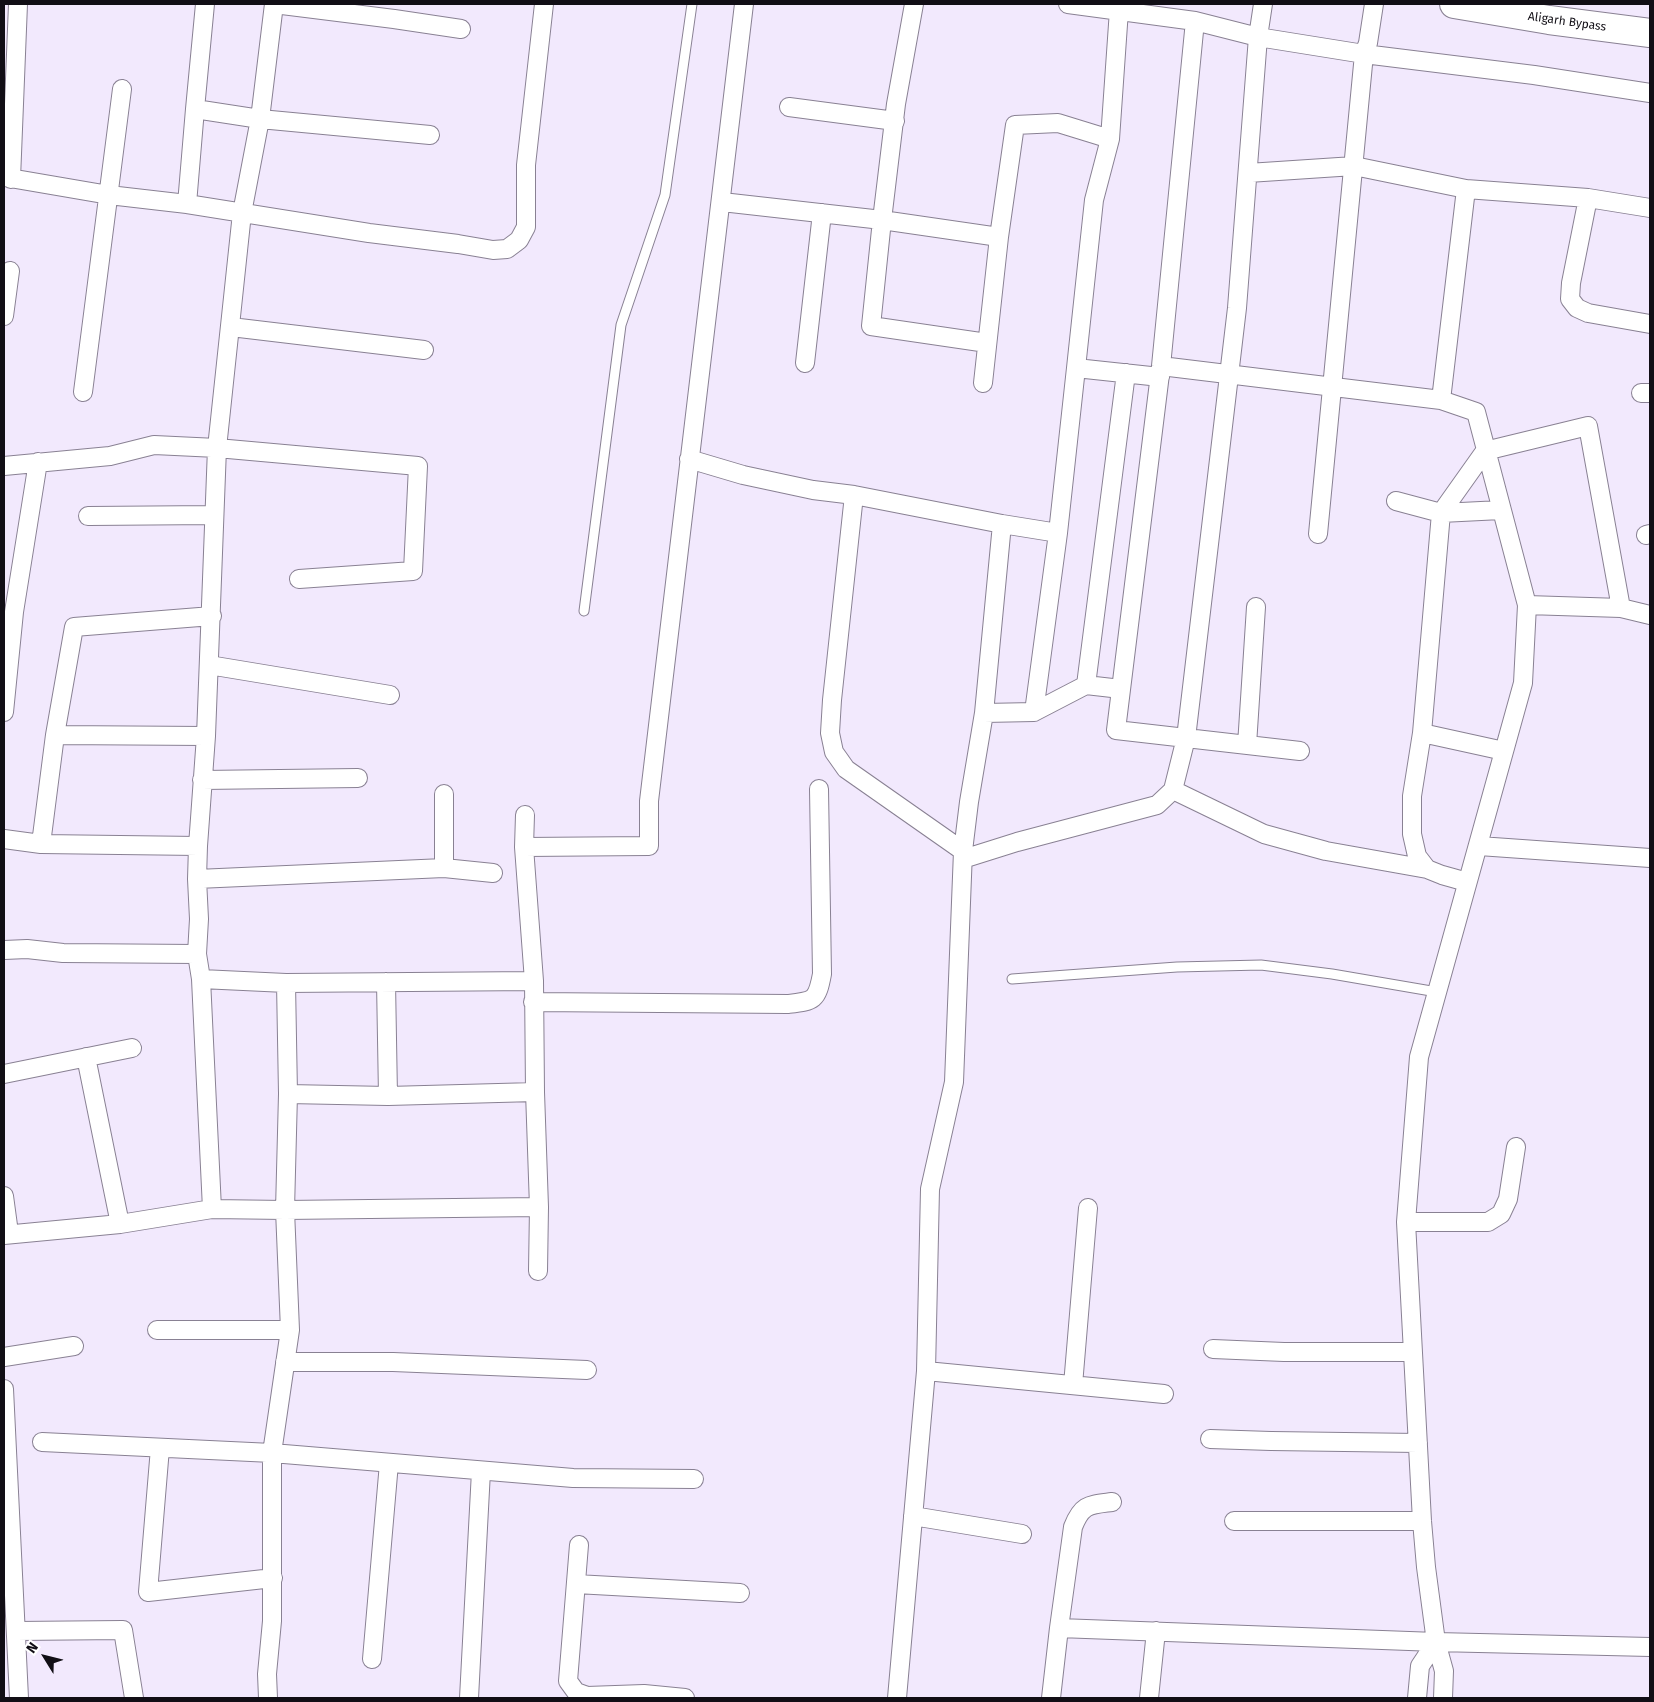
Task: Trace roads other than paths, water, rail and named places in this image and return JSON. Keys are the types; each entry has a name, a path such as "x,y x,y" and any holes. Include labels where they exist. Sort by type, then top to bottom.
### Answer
{"highway":[{"name":"Aligarh Bypass","path":"1454,4 1549,20 1650,33"}],"street":[{"path":"18,4 8,178 109,195 187,204 369,234 493,250 507,249 519,240 526,227 526,165 544,4"},
{"path":"187,204 205,4"},
{"path":"212,1209 201,979 196,954 198,846 212,616 217,448 242,213 260,119 274,4 461,29"},
{"path":"524,847 649,846 649,801 689,459 722,202 744,4"},
{"path":"914,4 895,121 871,326 987,343"},
{"path":"1068,4 1195,21 1650,92"},
{"path":"854,496 830,733 834,752 846,769 963,855 1157,805 1173,790 1186,738 1237,308 1259,31 1264,4"},
{"path":"1318,534 1366,49 1373,6"},
{"path":"1034,712 1058,533 1094,200 1110,139 1119,10"},
{"path":"1195,21 1160,371 1116,730 1300,751"},
{"path":"84,392 122,89"},
{"path":"788,107 895,121"},
{"path":"195,109 260,119 430,135"},
{"path":"983,383 999,237 1015,125 1058,123 1110,139"},
{"path":"1248,173 1354,166 1466,189 1588,198 1650,208"},
{"path":"1441,400 1466,189"},
{"path":"1588,198 1571,284 1570,299 1577,308 1588,313 1650,324"},
{"path":"722,202 882,220 999,237"},
{"path":"805,363 822,213"},
{"path":"4,316 10,271"},
{"path":"231,327 424,350"},
{"path":"1076,368 1126,374 1160,371 1228,374 1441,400 1476,412 1527,605 1522,683 1419,1057 1406,1222 1422,1521 1436,1642 1444,1671 1442,1698"},
{"path":"1086,685 1126,374"},
{"path":"1426,869 1417,856 1412,834 1412,796 1422,733 1442,513 1485,451 1588,426 1621,608"},
{"path":"4,466 110,456 154,445 217,448 418,466 413,572 298,579"},
{"path":"689,459 743,475 813,490 1058,533"},
{"path":"4,712 14,612 38,462"},
{"path":"1396,501 1442,513 1501,510"},
{"path":"88,516 214,515"},
{"path":"897,1698 926,1371 930,1190 954,1082 963,855 969,802 984,713 1002,524"},
{"path":"1527,605 1621,608 1650,615"},
{"path":"1247,745 1256,607"},
{"path":"41,844 56,735 74,627 212,616"},
{"path":"209,665 390,695"},
{"path":"984,713 1034,712 1086,685 1121,689"},
{"path":"1422,733 1504,751"},
{"path":"56,735 206,736"},
{"path":"202,780 358,778"},
{"path":"534,1002 788,1004 809,1002 819,992 822,974 819,789"},
{"path":"1173,790 1264,834 1326,851 1426,869 1442,876 1468,882"},
{"path":"444,794 444,868"},
{"path":"525,815 524,847 534,981 535,1092 540,1208 538,1270"},
{"path":"4,840 41,844 198,846"},
{"path":"1478,846 1650,858"},
{"path":"197,879 444,868 493,873"},
{"path":"4,950 27,949 63,953 196,954"},
{"path":"201,979 286,983 534,981"},
{"path":"386,982 388,1096"},
{"path":"268,1698 267,1674 272,1621 273,1578 272,1453 290,1330 285,1210 288,1094 286,983"},
{"path":"4,1074 132,1048"},
{"path":"86,1057 120,1224"},
{"path":"288,1094 388,1096 535,1092"},
{"path":"1406,1222 1488,1222 1501,1214 1508,1199 1516,1147"},
{"path":"4,1196 7,1234 120,1224 212,1209 540,1208"},
{"path":"1073,1385 1088,1208"},
{"path":"157,1330 290,1330"},
{"path":"4,1357 74,1346"},
{"path":"1213,1349 1284,1352 1413,1352"},
{"path":"285,1362 393,1362 587,1370"},
{"path":"926,1371 1164,1394"},
{"path":"4,1389 6,1491 19,1698"},
{"path":"1210,1438 1418,1444"},
{"path":"42,1442 272,1453 573,1478 694,1479"},
{"path":"160,1448 148,1592 273,1578"},
{"path":"372,1659 389,1463"},
{"path":"469,1698 481,1471"},
{"path":"1051,1698 1073,1527 1078,1513 1091,1505 1112,1502"},
{"path":"913,1516 1022,1534"},
{"path":"1234,1521 1422,1521"},
{"path":"579,1545 568,1681 576,1692 587,1696 644,1694 685,1698"},
{"path":"576,1584 740,1593"},
{"path":"1060,1628 1436,1642 1650,1647"},
{"path":"16,1630 123,1630 134,1698"},
{"path":"1149,1698 1156,1631"},
{"path":"1417,1698 1420,1666 1436,1642"}],"lane":[{"path":"584,611 621,325 665,195 692,4"},
{"path":"1012,980 1177,967 1261,965 1332,974 1437,992"}]}
